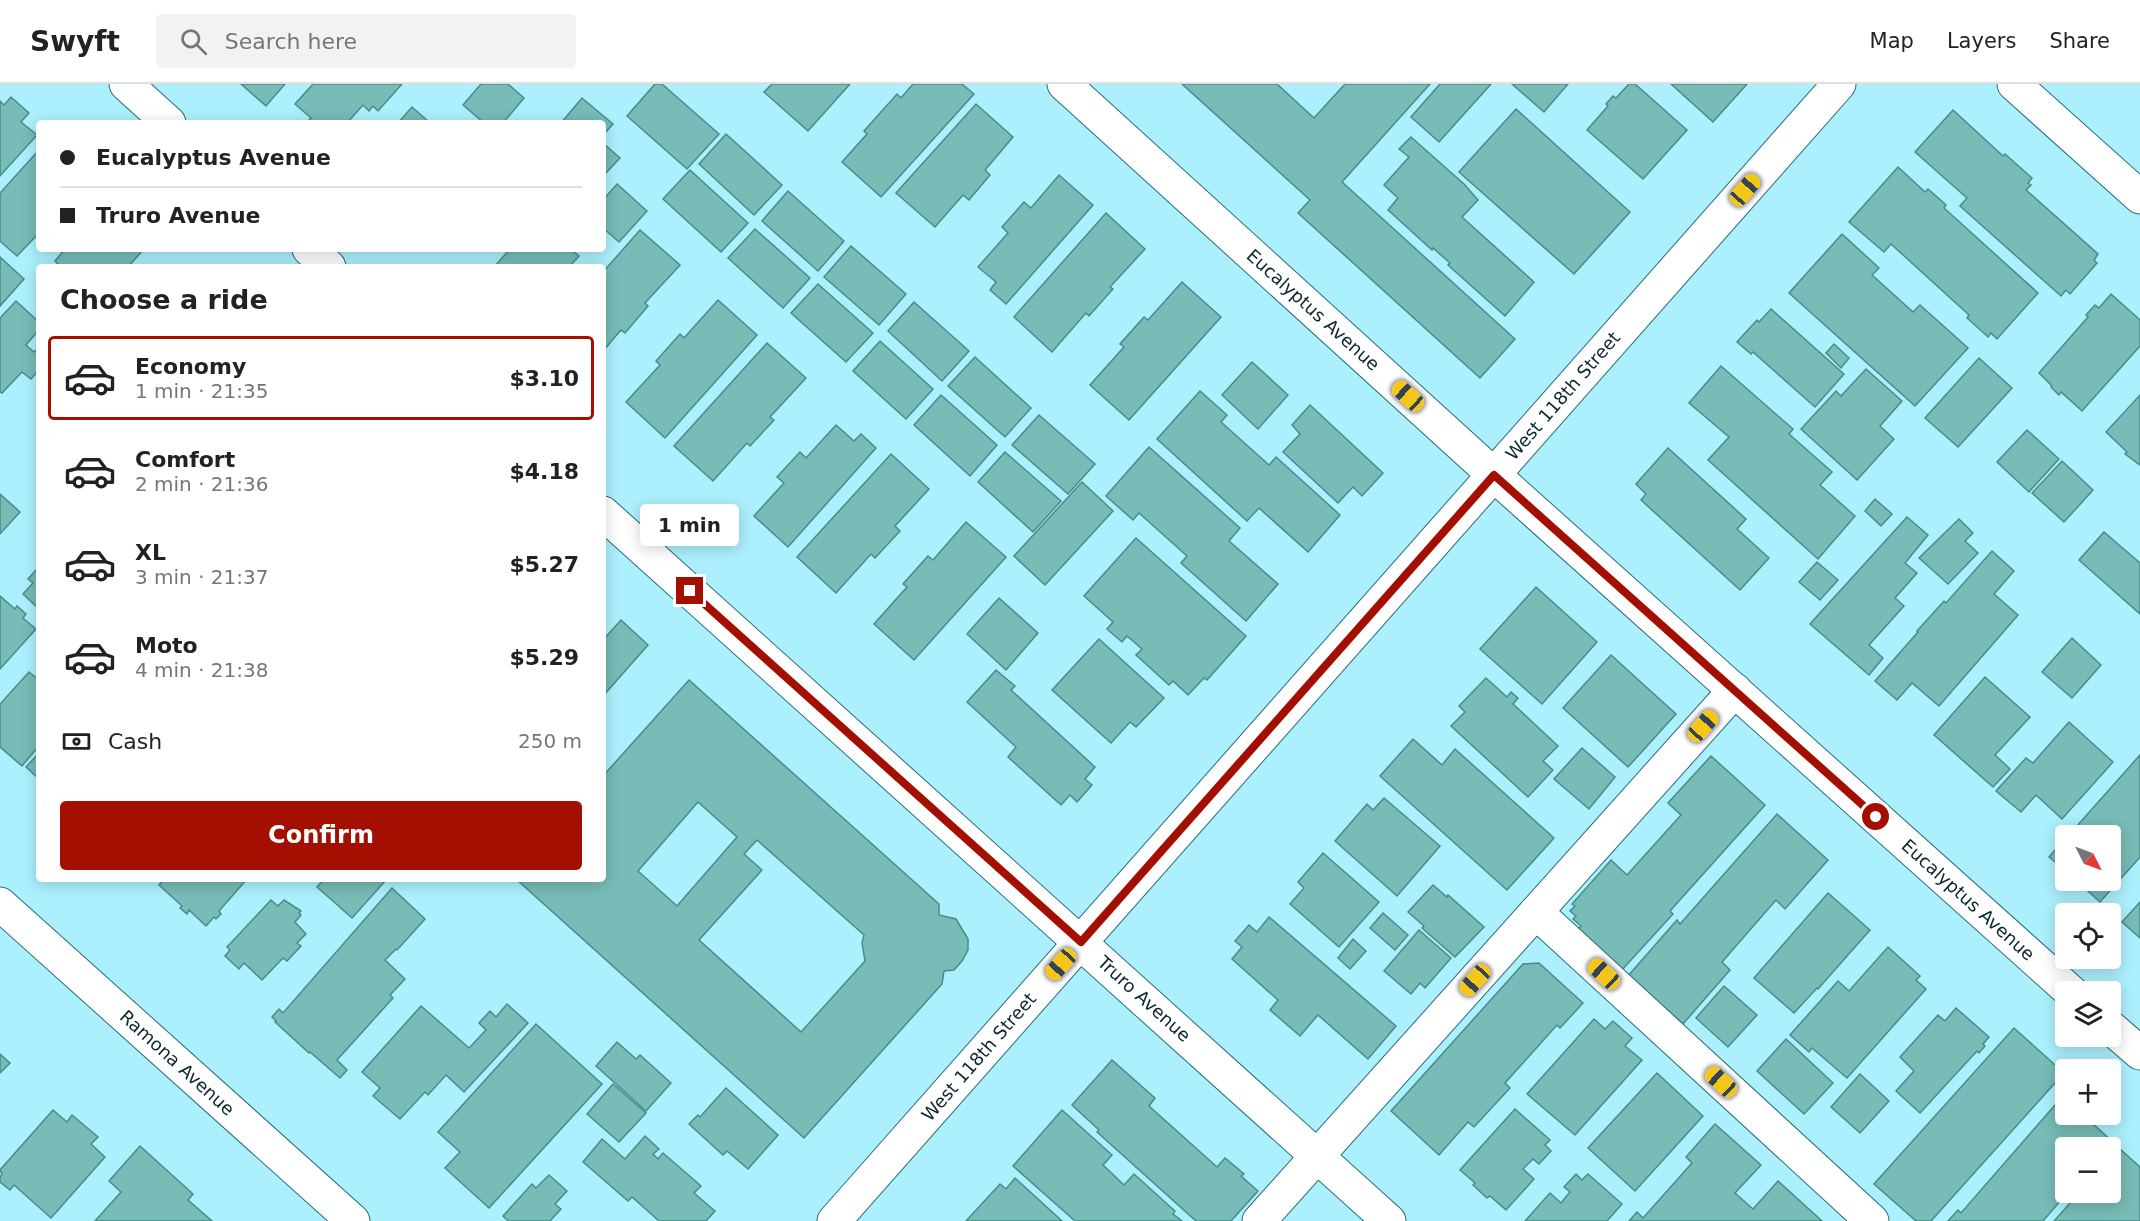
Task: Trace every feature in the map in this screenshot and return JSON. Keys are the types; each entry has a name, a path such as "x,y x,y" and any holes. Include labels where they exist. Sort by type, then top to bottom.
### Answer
{"street":[{"path":"126,84 166,120"},
{"name":"Eucalyptus Avenue","path":"1064,84 1494,475 2059,981"},
{"name":"West 118th Street","path":"834,1221 1839,84"},
{"path":"2014,84 2140,197"},
{"path":"312,252 326,264"},
{"name":"Truro Avenue","path":"606,516 1389,1221"},
{"path":"1259,1221 1735,690"},
{"name":"Ramona Avenue","path":"0,904 353,1221"},
{"path":"1536,912 1872,1221"},
{"path":"2121,1037 2140,1053"}],"building":[{"path":"241,84 285,84 266,106"},
{"path":"313,84 402,84 378,111 373,106 369,111 363,105 350,120 309,120 311,118 295,104"},
{"path":"481,84 508,84 524,98 506,120 480,120 463,105"},
{"path":"655,84 662,84 719,134 687,169 627,116"},
{"path":"772,84 850,84 808,131 764,92"},
{"path":"913,84 962,84 974,94 881,197 842,162 867,134 864,131 897,94 901,98"},
{"path":"1182,84 1277,84 1314,118 1345,84 1430,84 1342,182 1515,339 1480,378 1298,213 1310,200"},
{"path":"1440,84 1491,84 1439,142 1411,117"},
{"path":"1512,84 1568,84 1544,112"},
{"path":"1629,84 1635,84 1687,130 1643,179 1587,130 1608,106 1606,104 1613,96 1616,98"},
{"path":"1671,84 1747,84 1713,122"},
{"path":"11,97 29,113 21,122 36,136 0,176 0,101 4,105"},
{"path":"582,98 613,124 606,132 606,120 564,120"},
{"path":"976,104 1013,137 985,170 990,175 969,200 963,195 935,227 896,193"},
{"path":"412,107 427,120 401,120"},
{"path":"1516,109 1630,212 1574,274 1459,172"},
{"path":"1953,110 2003,156 2005,154 2032,178 2028,183 2031,185 2026,190 2098,254 2094,260 2097,263 2070,294 2066,290 2061,296 1960,206 1967,198 1915,152"},
{"path":"726,134 782,185 754,215 699,164"},
{"path":"1411,137 1464,184 1478,200 1462,217 1534,282 1505,316 1448,265 1450,263 1433,248 1432,250 1388,210 1398,198 1384,185 1409,157 1399,149"},
{"path":"606,146 620,158 606,173"},
{"path":"36,153 36,236 17,256 0,241 0,193"},
{"path":"1898,167 1925,192 1928,189 1946,205 1944,208 2038,293 1997,339 1991,333 1988,337 1967,318 1969,315 1891,244 1884,252 1849,222"},
{"path":"690,170 748,223 721,252 663,199"},
{"path":"1059,175 1093,205 1006,304 990,290 996,282 978,267 1008,233 1002,227 1024,202 1031,208"},
{"path":"617,184 647,211 619,242 606,231 606,197"},
{"path":"788,191 844,241 818,271 762,221"},
{"path":"1106,213 1145,249 1110,287 1113,289 1089,316 1086,313 1052,352 1014,317"},
{"path":"755,229 810,278 783,308 728,258"},
{"path":"640,230 680,265 645,303 648,306 625,333 621,330 606,348 606,269"},
{"path":"1842,234 1879,268 1872,275 1913,312 1920,305 1968,348 1915,406 1789,293"},
{"path":"851,246 906,294 879,325 824,277"},
{"path":"62,252 141,252 131,264 58,264 55,261"},
{"path":"507,252 574,252 579,256 572,264 497,264"},
{"path":"0,257 24,279 0,306"},
{"path":"1182,282 1221,317 1129,420 1090,385 1124,347 1120,344 1144,317 1148,320"},
{"path":"818,284 873,333 846,362 791,313"},
{"path":"2111,294 2140,320 2140,346 2082,411 2061,392 2059,395 2039,373 2088,317 2086,315 2095,305 2099,308"},
{"path":"718,300 757,335 665,438 626,402 660,365 656,361 680,334 684,338"},
{"path":"16,301 36,319 36,333 26,345 34,352 36,350 36,373 31,379 22,372 2,393 0,392 0,318"},
{"path":"914,302 969,351 942,381 888,331"},
{"path":"1771,309 1844,374 1815,407 1753,352 1751,354 1737,342 1757,320 1759,322"},
{"path":"880,341 933,389 906,419 853,371"},
{"path":"767,343 806,378 770,417 774,420 750,446 747,443 713,481 674,446"},
{"path":"1834,344 1849,358 1841,368 1826,353"},
{"path":"975,357 1031,408 1005,437 948,386"},
{"path":"1979,358 2012,388 1958,447 1925,418"},
{"path":"1252,362 1288,395 1258,429 1222,395"},
{"path":"1721,366 1793,429 1789,434 1832,472 1820,485 1855,516 1818,559 1708,460 1729,437 1689,403"},
{"path":"1866,369 1902,401 1880,426 1894,439 1857,480 1801,429 1836,391 1841,396"},
{"path":"1200,391 1227,415 1221,422 1269,465 1276,457 1340,515 1308,552 1259,508 1247,521 1157,439"},
{"path":"941,395 997,445 970,476 914,425"},
{"path":"2140,395 2140,465 2125,454 2127,452 2106,432"},
{"path":"1310,405 1383,473 1362,496 1353,487 1338,503 1283,452 1300,434 1292,425"},
{"path":"1039,415 1095,464 1068,494 1012,445"},
{"path":"836,425 854,441 861,434 876,448 788,547 754,516 784,483 777,477 800,452 806,458"},
{"path":"2027,430 2059,459 2029,492 1997,462"},
{"path":"1149,447 1240,528 1229,541 1278,584 1246,621 1181,563 1187,556 1139,513 1133,520 1106,496"},
{"path":"1668,448 1746,519 1737,529 1769,558 1740,590 1641,500 1646,494 1636,484"},
{"path":"1005,452 1061,501 1033,532 978,482"},
{"path":"891,454 929,489 895,526 900,531 875,558 871,554 836,593 797,557"},
{"path":"2062,461 2093,490 2064,522 2032,493"},
{"path":"1082,482 1113,511 1045,585 1014,556"},
{"path":"0,494 20,512 0,534"},
{"path":"1875,499 1892,514 1881,526 1865,511"},
{"path":"1907,517 1928,535 1905,563 1917,573 1895,598 1904,606 1869,645 1883,658 1869,675 1810,624"},
{"path":"1959,519 1973,533 1965,541 1978,553 1948,584 1919,558"},
{"path":"966,522 1006,557 914,660 874,624 907,587 903,584 928,556 933,560"},
{"path":"2104,532 2140,563 2140,614 2079,560"},
{"path":"1136,538 1246,636 1207,680 1204,678 1188,695 1173,681 1169,685 1136,655 1142,649 1127,636 1122,642 1107,629 1113,622 1084,596"},
{"path":"1992,551 2014,571 1994,594 2018,615 1939,706 1912,683 1897,700 1875,681 1944,601 1946,603"},
{"path":"1817,562 1838,580 1820,600 1799,582"},
{"path":"36,570 36,606 23,594 33,583 28,579"},
{"path":"1536,587 1597,642 1542,704 1480,649"},
{"path":"0,596 15,609 17,606 26,614 23,618 36,629 0,669"},
{"path":"999,598 1038,633 1006,670 967,634"},
{"path":"621,620 648,645 606,693 606,637"},
{"path":"2072,638 2101,665 2072,698 2042,672"},
{"path":"1099,639 1164,698 1136,727 1130,722 1111,743 1052,690"},
{"path":"1611,655 1676,714 1628,767 1563,708"},
{"path":"996,670 1015,686 1011,690 1095,767 1085,779 1092,785 1077,802 1070,795 1061,805 1008,757 1016,747 967,702"},
{"path":"29,672 36,678 36,750 22,766 0,747 0,704"},
{"path":"1985,677 2030,717 1995,755 2010,769 1993,787 1934,735"},
{"path":"1486,678 1507,697 1511,692 1518,698 1513,704 1558,746 1543,761 1553,770 1528,797 1451,726 1465,712 1459,706"},
{"path":"689,680 939,904 939,915 956,919 968,939 968,950 962,961 954,970 944,971 942,984 804,1138 519,882 606,882 606,773","holes":["698,802 737,837 677,906 638,871","757,840 864,935 862,943 865,961 801,1032 699,940 762,870 744,854"]},
{"path":"2069,722 2113,762 2062,819 2036,795 2021,812 1996,791 2026,758 2033,763"},
{"path":"1413,739 1442,765 1455,749 1554,838 1507,890 1380,776"},
{"path":"1582,748 1615,777 1589,809 1554,779"},
{"path":"2140,755 2140,857 2121,878 2121,825 2078,825"},
{"path":"36,756 36,776 26,767"},
{"path":"1711,756 1765,805 1670,911 1673,914 1621,971 1577,931 1581,926 1573,919 1576,916 1570,911 1575,906 1572,904 1611,860 1627,875 1681,815 1668,803"},
{"path":"1384,798 1440,846 1397,896 1335,841 1367,804 1373,810"},
{"path":"1777,814 1828,860 1785,909 1776,900 1722,962 1730,970 1683,1024 1628,976 1677,920 1680,924"},
{"path":"2055,850 2055,862 2049,857"},
{"path":"1323,853 1379,902 1339,947 1290,904 1304,888 1298,882"},
{"path":"162,882 244,882 219,911 221,914 216,919 214,917 206,926 189,910 187,914 180,908 182,906 159,885"},
{"path":"321,882 384,882 352,918 317,887"},
{"path":"1433,885 1447,897 1448,895 1484,927 1455,957 1422,928 1424,926 1408,912"},
{"path":"392,888 425,919 385,960 405,979 390,995 393,998 337,1060 347,1070 340,1078 309,1053 272,1017 279,1009 283,1013"},
{"path":"2088,891 2110,891 2100,902"},
{"path":"1828,893 1870,930 1794,1013 1754,978"},
{"path":"271,900 278,906 284,900 301,911 299,913 301,915 295,922 306,934 297,943 301,946 287,961 283,958 262,980 244,963 239,969 225,956 230,950 227,947"},
{"path":"2140,902 2140,938 2122,922"},
{"path":"1383,913 1408,935 1395,950 1370,928"},
{"path":"1269,917 1396,1026 1368,1059 1318,1015 1300,1036 1270,1010 1278,1000 1232,959 1242,947 1235,941 1249,925 1257,932"},
{"path":"1419,930 1451,958 1425,988 1420,983 1411,994 1384,971"},
{"path":"1353,939 1366,951 1350,969 1338,958"},
{"path":"1888,947 1920,976 1916,980 1926,989 1847,1078 1812,1048 1809,1052 1790,1035 1838,981 1849,991"},
{"path":"1539,963 1583,1003 1560,1028 1557,1025 1505,1083 1510,1088 1474,1127 1468,1122 1439,1155 1391,1111 1523,964"},
{"path":"1724,986 1757,1015 1728,1047 1696,1018"},
{"path":"507,1004 528,1023 464,1092 446,1075 428,1095 425,1092 400,1119 373,1096 380,1088 362,1072 421,1006 469,1048 486,1030 479,1023 490,1011 496,1017"},
{"path":"1956,1008 1989,1037 1979,1053 1977,1051 1920,1113 1896,1091 1914,1071 1900,1057 1938,1015 1945,1021"},
{"path":"1594,1019 1605,1029 1613,1021 1632,1038 1625,1046 1642,1060 1575,1135 1527,1094"},
{"path":"536,1024 602,1084 489,1208 445,1168 460,1152 438,1132"},
{"path":"2014,1028 2055,1065 2055,1083 1931,1221 1916,1221 1874,1184"},
{"path":"1786,1039 1833,1083 1804,1114 1757,1071"},
{"path":"617,1042 636,1059 640,1055 671,1083 646,1111 596,1066"},
{"path":"0,1054 10,1063 0,1073"},
{"path":"1112,1060 1155,1098 1149,1106 1217,1167 1225,1158 1244,1174 1241,1176 1258,1191 1231,1221 1196,1221 1097,1132 1099,1130 1072,1105"},
{"path":"1657,1073 1703,1116 1635,1191 1588,1148"},
{"path":"1860,1074 1889,1101 1860,1133 1831,1107"},
{"path":"613,1084 646,1113 619,1142 587,1114"},
{"path":"726,1088 778,1135 748,1169 727,1151 723,1155 689,1124 698,1115 700,1117"},
{"path":"2055,1105 2055,1125 2094,1125 2107,1137 2055,1137 2055,1203 2059,1203 2043,1221 1948,1221 1958,1210 1961,1213"},
{"path":"1515,1109 1550,1140 1545,1145 1551,1151 1539,1164 1533,1159 1523,1169 1534,1179 1506,1210 1490,1196 1487,1198 1460,1170"},
{"path":"53,1110 67,1122 72,1115 98,1137 91,1144 105,1157 51,1218 14,1185 10,1190 0,1182 2,1174 0,1170"},
{"path":"1062,1110 1112,1155 1103,1165 1124,1185 1134,1174 1175,1211 1173,1214 1182,1221 1075,1221 1013,1166"},
{"path":"1715,1124 1761,1165 1735,1193 1753,1209 1778,1181 1822,1221 1629,1221 1637,1212 1643,1218 1692,1163 1686,1157"},
{"path":"645,1136 659,1149 653,1154 658,1159 663,1153 701,1186 694,1193 715,1211 706,1221 659,1221 632,1197 628,1201 583,1162 602,1139 625,1159"},
{"path":"140,1146 193,1194 188,1200 212,1221 95,1221 121,1192 109,1181"},
{"path":"2121,1150 2140,1167 2140,1221 2054,1221 2070,1203 2121,1203"},
{"path":"1576,1174 1582,1180 1588,1174 1622,1204 1607,1221 1525,1221 1550,1193 1561,1203 1570,1192 1564,1187"},
{"path":"549,1175 567,1191 555,1204 561,1209 550,1221 508,1221 503,1216 532,1184 536,1188"},
{"path":"1015,1178 1062,1221 966,1221 1000,1184 1006,1189"}],"route":[{"path":"690,591 1081,942 1494,475 1876,817"}]}
